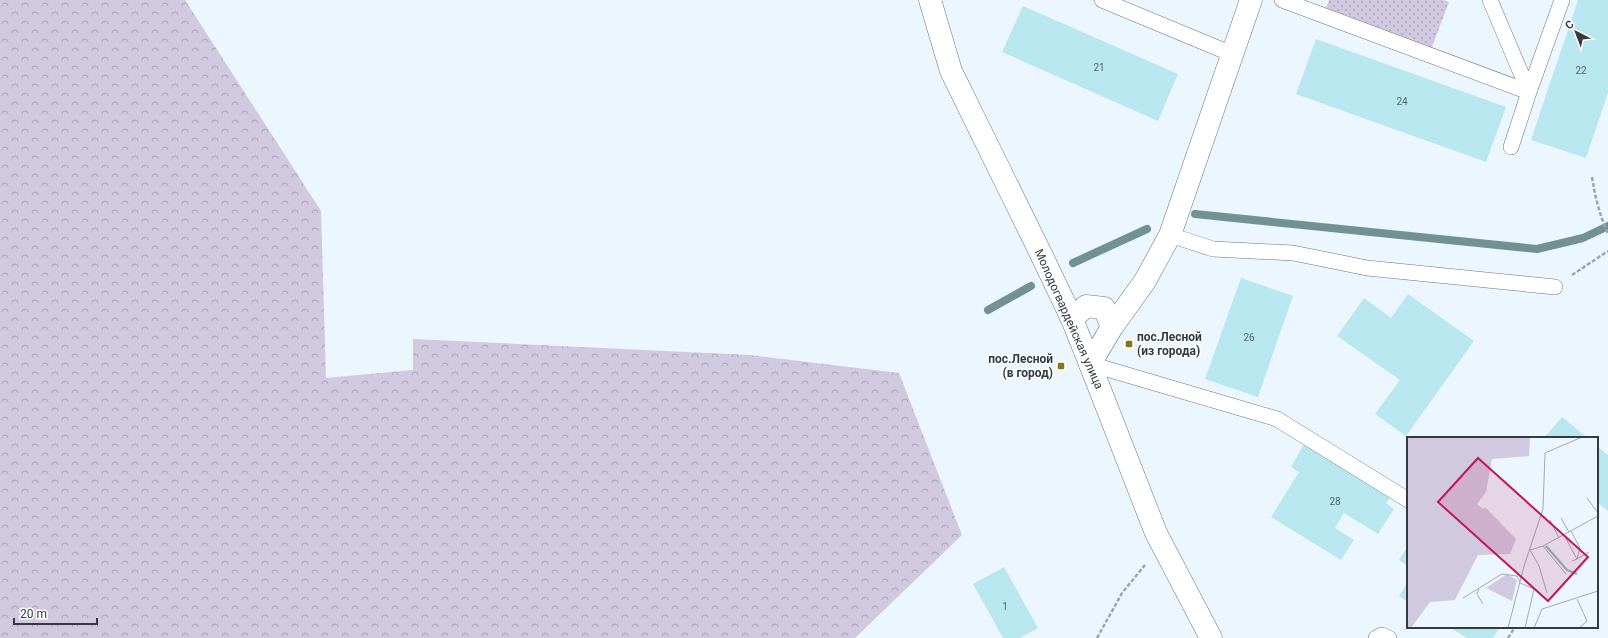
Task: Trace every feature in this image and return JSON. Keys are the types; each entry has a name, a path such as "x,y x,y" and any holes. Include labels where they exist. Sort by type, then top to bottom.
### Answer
{"street":[{"name":"Молодогвардейская улица","path":"930,0 951,71 1072,319 1156,533 1211,638"},
{"path":"1090,364 1112,327 1145,281 1170,235 1251,0"},
{"path":"1072,319 1086,306 1104,308 1112,327"}],"lane":[{"path":"1102,0 1232,54"},
{"path":"1282,0 1529,92"},
{"path":"1490,0 1529,92"},
{"path":"1511,147 1562,0"},
{"path":"1170,235 1213,249 1293,253 1367,268 1555,287"},
{"path":"1090,364 1276,419 1407,499"},
{"path":"1376,638 1382,635 1388,638"}],"path":[{"path":"1592,177 1595,197 1608,234"},
{"path":"1555,287 1608,251"},
{"path":"1097,638 1122,593 1162,544"},
{"path":"1508,638 1514,628"}],"green space":[{"path":"0,0 185,0 321,211 326,378 413,370 413,339 750,355 899,373 962,535 855,638 0,638"},
{"path":"1329,0 1443,0 1449,2 1432,47 1326,8"}],"building":[{"path":"1578,0 1608,0 1608,93 1586,158 1531,140"},
{"path":"1023,6 1178,74 1158,121 1002,52"},
{"path":"1316,39 1506,107 1486,162 1296,94"},
{"path":"1241,278 1293,296 1258,397 1205,379"},
{"path":"1408,294 1474,341 1406,436 1375,414 1400,380 1337,336 1364,298 1391,318"},
{"path":"1562,417 1587,437 1545,437"},
{"path":"1304,444 1390,498 1386,503 1394,509 1378,534 1344,513 1335,528 1354,540 1341,560 1271,517 1299,472 1291,467"},
{"path":"1598,447 1608,455 1608,511 1598,503"},
{"path":"1407,548 1407,565 1399,560"},
{"path":"1004,567 1038,628 1020,638 1003,638 973,584"},
{"path":"1407,584 1407,601 1399,596"},
{"path":"1451,628 1499,628 1493,638 1467,638"}],"waterway":[{"path":"1195,214 1537,249 1583,238 1608,226"},
{"path":"1073,263 1147,229"},
{"path":"988,310 1031,286"}],"place":[{"name":"пос.Лесной (из города)","path":"1129,344"},
{"name":"пос.Лесной (в город)","path":"1061,366"}]}
